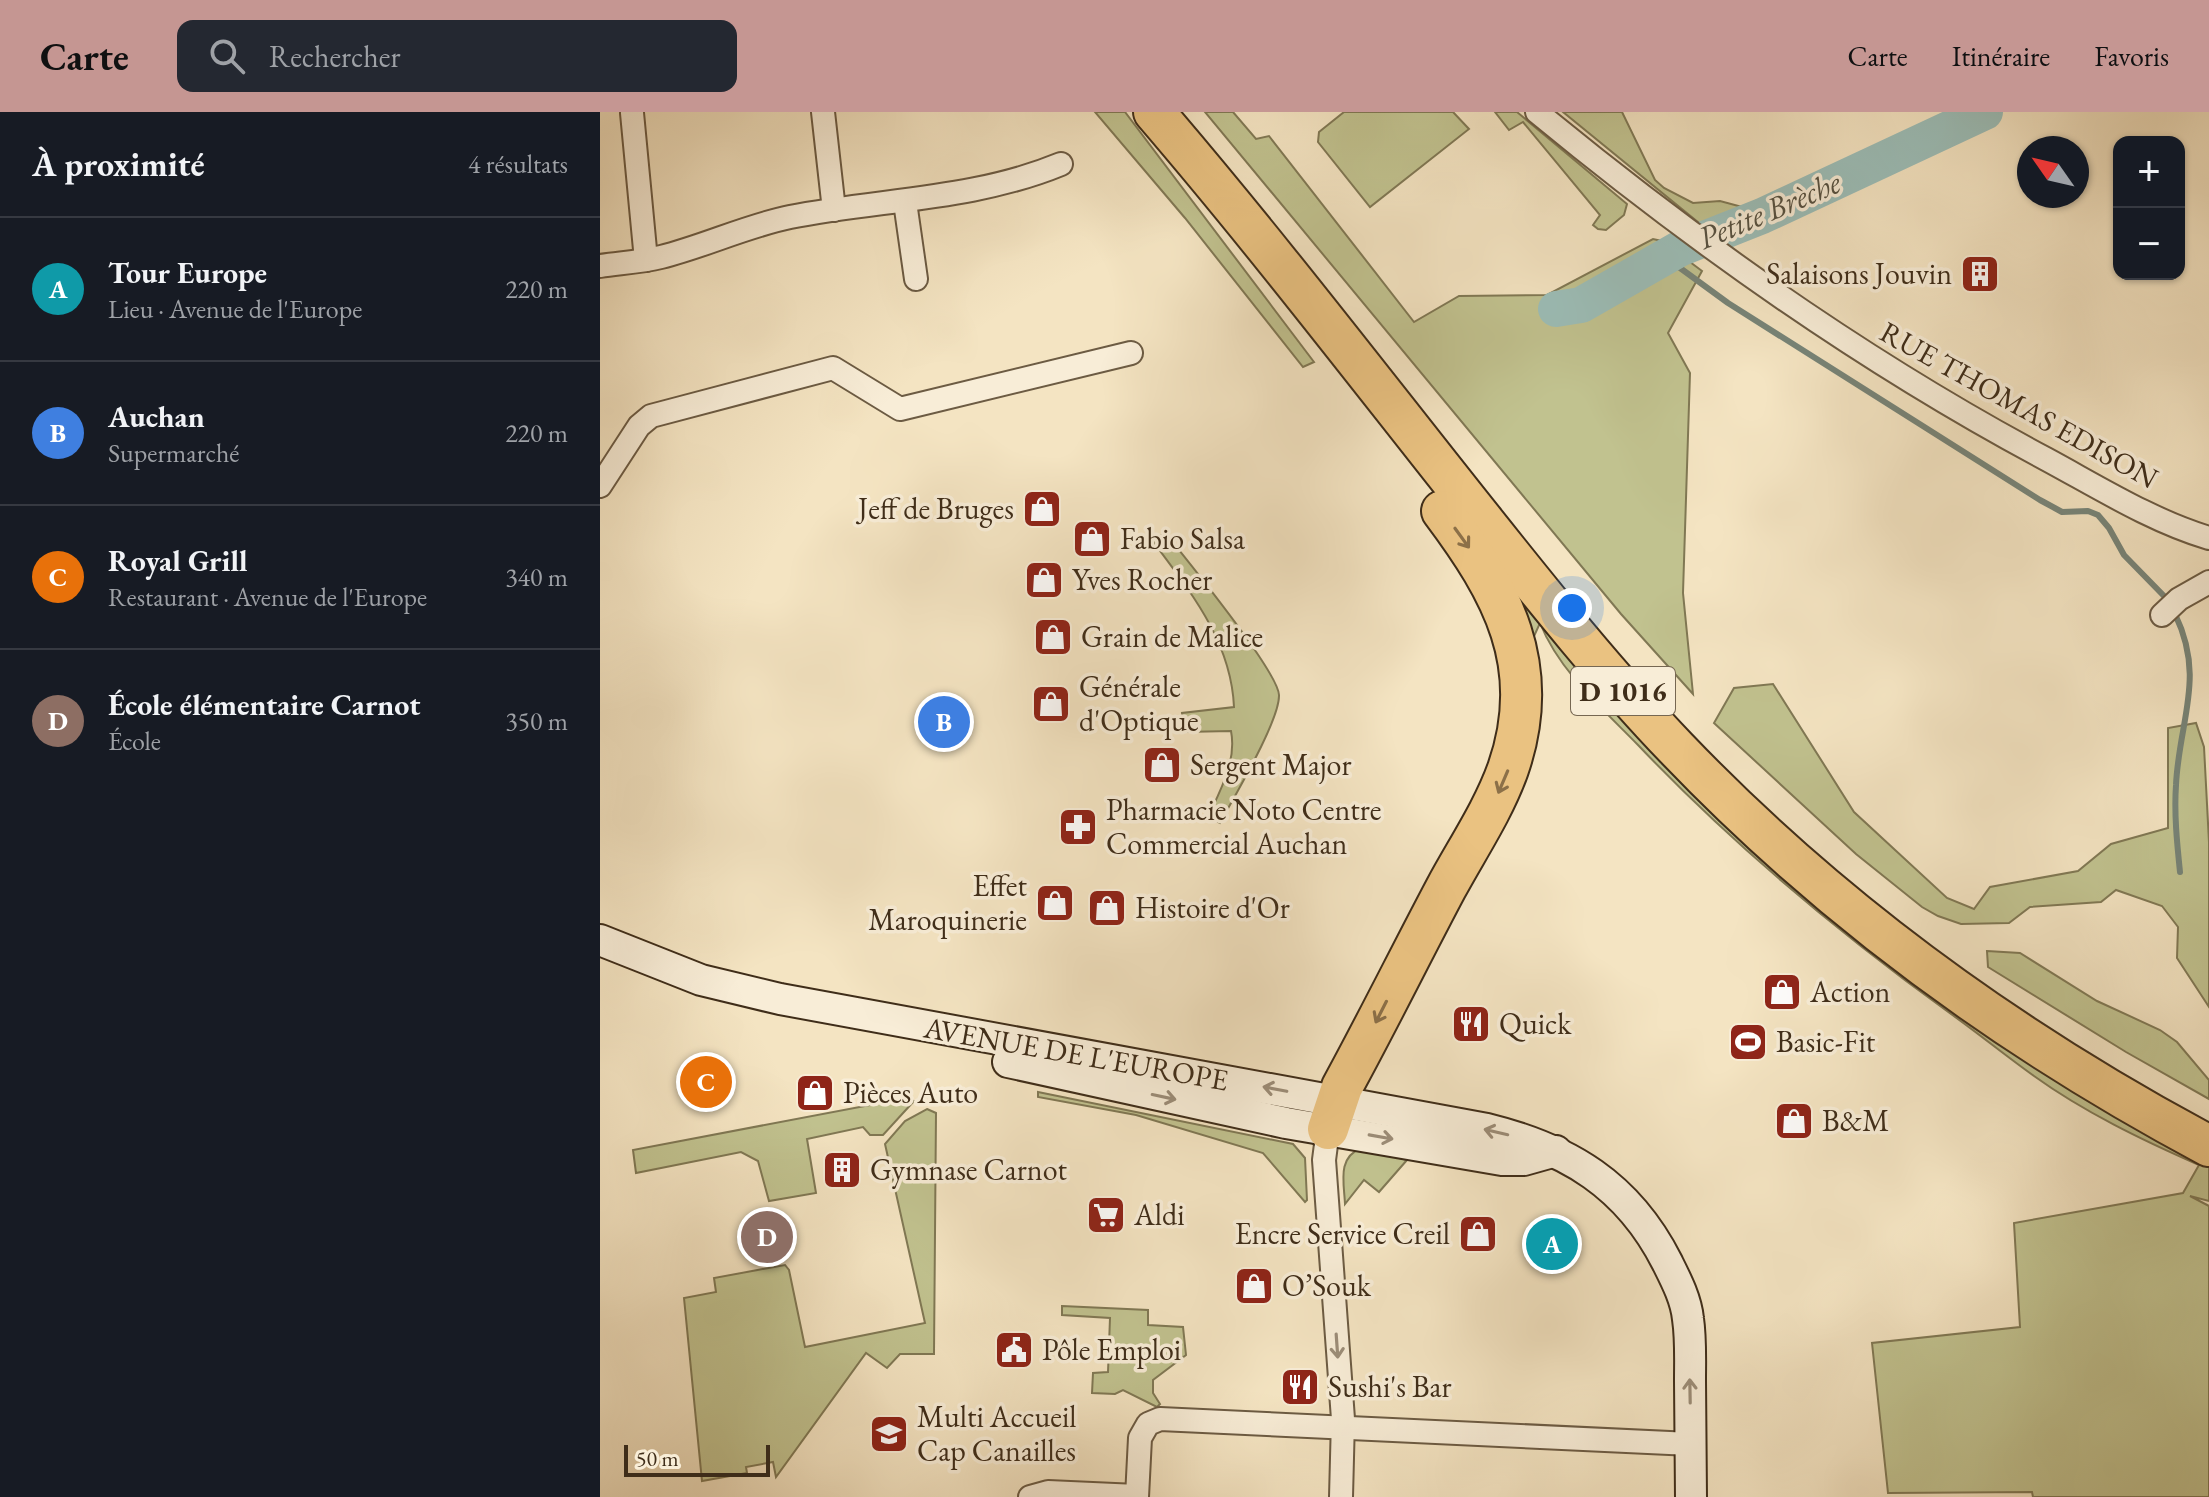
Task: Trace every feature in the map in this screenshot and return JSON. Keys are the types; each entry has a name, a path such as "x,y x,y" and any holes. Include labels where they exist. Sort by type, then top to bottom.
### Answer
{"highway":[{"name":"D 1016","path":"1154,112 1481,565 1505,613 1517,654 1521,684 1520,712 1516,743 1508,769 1496,798 1425,927 1332,1115"},
{"name":"D 1016","path":"1154,112 1607,672 1722,794 1835,897 1940,979 2070,1067 2209,1146"},
{"name":"D 1016","path":"1187,112 1604,629 1730,768 1839,867 1927,939 2048,1023 2143,1082 2209,1118"}],"street":[{"path":"823,112 834,210"},
{"name":"RUE THOMAS EDISON","path":"1537,112 1685,230 1854,347 1952,408 2085,480 2182,529 2209,538"},
{"path":"632,113 646,260"},
{"path":"600,266 646,260 779,220 998,185 1061,164"},
{"path":"905,202 916,279"},
{"path":"600,486 639,426 651,416 833,368 900,409 1131,353"},
{"path":"2162,615 2179,599 2209,582"},
{"name":"AVENUE DE L'EUROPE","path":"600,940 701,980 780,999 1332,1115 1487,1129 1556,1151 1604,1182 1629,1206 1659,1247 1679,1288 1688,1319 1691,1497"},
{"name":"AVENUE DE L'EUROPE","path":"600,960 691,996 761,1014 952,1050 1272,1120 1332,1115"},
{"path":"1332,1115 1324,1160 1343,1428 1341,1497"},
{"path":"1030,1497 1048,1492 1137,1497 1140,1438 1148,1424 1160,1419 1691,1444"}],"green space":[{"path":"1095,112 1125,112 1314,362 1303,367 1185,218"},
{"path":"1205,112 1233,112 1256,139 1269,136 1414,322 1459,296 1547,295 1653,239 1662,241 1702,271 1668,333 1690,373 1683,593 1693,694 1621,614"},
{"path":"1344,112 1453,112 1469,129 1370,207 1318,142 1319,132"},
{"path":"1495,112 1517,112 1627,204 1624,215 1606,230 1598,229 1593,225 1600,215 1523,122 1509,130"},
{"path":"1563,112 1622,112 1655,180 1664,188 1693,203 1720,201 1746,208 1704,227"},
{"path":"1167,535 1248,640 1275,682 1279,695 1264,740 1220,823 1208,817 1230,765 1231,731 1184,732 1182,713 1234,707 1231,682 1225,659 1205,616 1149,536"},
{"path":"1519,584 1681,772 2209,1161 2209,1201 2190,1196 2209,1206 2209,1497 2033,1497 2032,1492 1888,1493 1872,1343 2020,1327 2014,1223 2183,1193 2199,1165 2114,1125 2053,1089 1909,983 1788,887 1711,818 1597,703 1558,657 1540,623 1530,645 1505,588"},
{"path":"1773,684 1854,812 1947,898 1974,909 1990,887 2078,871 2111,844 2168,828 2168,728 2196,723 2204,747 2209,842 2209,1007 2177,958 2178,927 2162,906 2116,890 2101,902 2030,907 2009,923 1961,924 1922,907 1856,854 1714,723 1734,688"},
{"path":"1987,951 2020,953 2097,1001 2160,1030 2177,1042 2209,1080 2209,1099 1988,967"},
{"path":"1038,1092 1293,1144 1305,1158 1307,1200 1305,1202 1263,1153 1136,1115 1038,1097"},
{"path":"907,1098 914,1101 883,1135 870,1135 863,1127 807,1139 816,1193 769,1201 758,1161 741,1152 636,1173 633,1150"},
{"path":"927,1109 936,1113 934,1354 900,1354 887,1368 866,1353 776,1477 773,1462 746,1467 747,1473 702,1481 684,1298 716,1292 714,1278 785,1265 789,1270 805,1347 925,1323 885,1144 905,1121"},
{"path":"1361,1148 1407,1160 1379,1192 1364,1180 1345,1204 1345,1164 1353,1152"},
{"path":"1062,1306 1148,1310 1148,1325 1183,1327 1186,1355 1153,1380 1153,1393 1160,1404 1157,1407 1123,1390 1115,1394 1092,1393 1093,1373 1108,1372 1110,1318 1062,1315"}],"waterway":[{"name":"Petite Brèche","path":"1556,309 1581,305 1679,249 1762,216 1985,112"},
{"path":"1665,257 1728,303 2040,500 2062,512 2088,511 2098,515 2124,555 2165,597"},
{"path":"2175,614 2184,637 2190,679 2176,785 2180,872"}],"place":[{"name":"Salaisons Jouvin","path":"1980,274"},
{"name":"Jeff de Bruges","path":"1042,509"},
{"name":"Fabio Salsa","path":"1092,539"},
{"name":"Yves Rocher","path":"1044,580"},
{"name":"Grain de Malice","path":"1053,637"},
{"name":"Générale d'Optique","path":"1051,704"},
{"name":"Auchan","path":"944,722"},
{"name":"Sergent Major","path":"1162,765"},
{"name":"Pharmacie Noto Centre Commercial Auchan","path":"1078,827"},
{"name":"Effet Maroquinerie","path":"1055,903"},
{"name":"Histoire d'Or","path":"1107,908"},
{"name":"Action","path":"1782,992"},
{"name":"Quick","path":"1471,1024"},
{"name":"Basic-Fit","path":"1748,1042"},
{"name":"Royal Grill","path":"706,1082"},
{"name":"Pièces Auto","path":"815,1093"},
{"name":"B&M","path":"1794,1121"},
{"name":"Gymnase Carnot","path":"842,1170"},
{"name":"Aldi","path":"1106,1215"},
{"name":"Encre Service Creil","path":"1478,1234"},
{"name":"École élémentaire Carnot","path":"767,1237"},
{"name":"Tour Europe","path":"1552,1244"},
{"name":"O’Souk","path":"1254,1286"},
{"name":"Pôle Emploi","path":"1014,1350"},
{"name":"Sushi's Bar","path":"1300,1387"},
{"name":"Multi Accueil Cap Canailles","path":"889,1434"}]}
